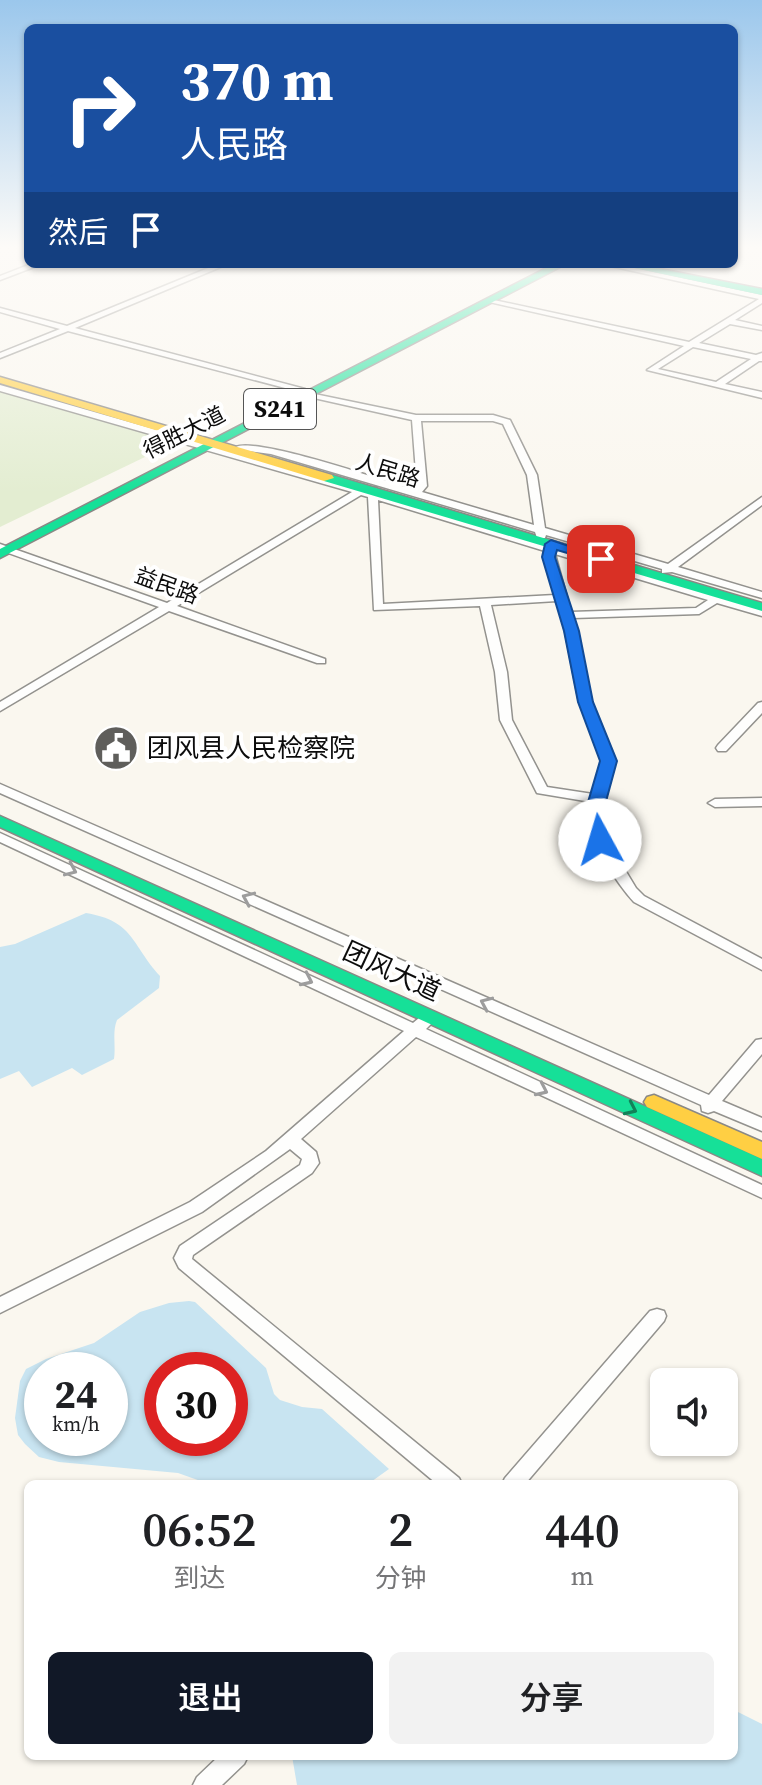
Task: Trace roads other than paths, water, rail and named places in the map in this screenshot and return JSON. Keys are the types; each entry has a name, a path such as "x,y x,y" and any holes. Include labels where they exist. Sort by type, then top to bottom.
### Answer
{"main road":[{"name":"得胜大道","path":"2,549 429,328"},
{"name":"得胜大道","path":"305,393 434,328"},
{"name":"人民路","path":"0,378 368,491 666,570 762,607"},
{"name":"人民路","path":"208,443 241,447 762,607"},
{"name":"团风大道","path":"0,807 762,1151"},
{"name":"团风大道","path":"0,821 762,1168"}],"street":[{"path":"0,356 67,328"},
{"path":"69,328 305,393 416,418 493,418 507,422 532,475 585,702 609,761 593,816 600,840 630,890 639,899 762,965"},
{"path":"617,328 761,357"},
{"path":"717,328 651,370 762,395"},
{"path":"718,385 761,357"},
{"path":"0,388 208,443"},
{"path":"416,418 422,486 416,494"},
{"path":"241,447 272,451 416,494 716,599 762,607"},
{"path":"0,707 368,491 378,608 561,598"},
{"path":"666,570 762,500"},
{"name":"益民路","path":"2,549 321,661"},
{"path":"666,570 762,595"},
{"path":"567,615 699,611 716,599"},
{"path":"485,603 501,672 506,720 542,790 597,799"},
{"path":"722,748 762,706"},
{"path":"0,788 762,1125"},
{"path":"715,803 762,802"},
{"path":"0,837 762,1192"},
{"path":"0,1306 196,1207 290,1139 430,1017"},
{"path":"696,1121 762,1044"},
{"path":"290,1139 310,1156 311,1163 306,1169 186,1251 183,1258 185,1263 447,1480"},
{"path":"515,1480 657,1316"},
{"path":"205,1785 232,1760"}],"water":[{"path":"86,913 123,928 160,976 159,988 117,1020 114,1059 82,1075 72,1068 32,1087 19,1071 0,1079 0,947 15,944"},
{"path":"195,1302 266,1368 274,1394 280,1400 322,1409 389,1469 374,1480 198,1480 178,1473 59,1462 39,1457 128,1456 128,1352 67,1352 94,1343 140,1312 169,1303"},
{"path":"24,1373 24,1443 18,1435 15,1418"},
{"path":"738,1712 762,1724 762,1785 297,1785 293,1760 738,1760"}],"place":[{"name":"团风县人民检察院","path":"116,748"}]}
